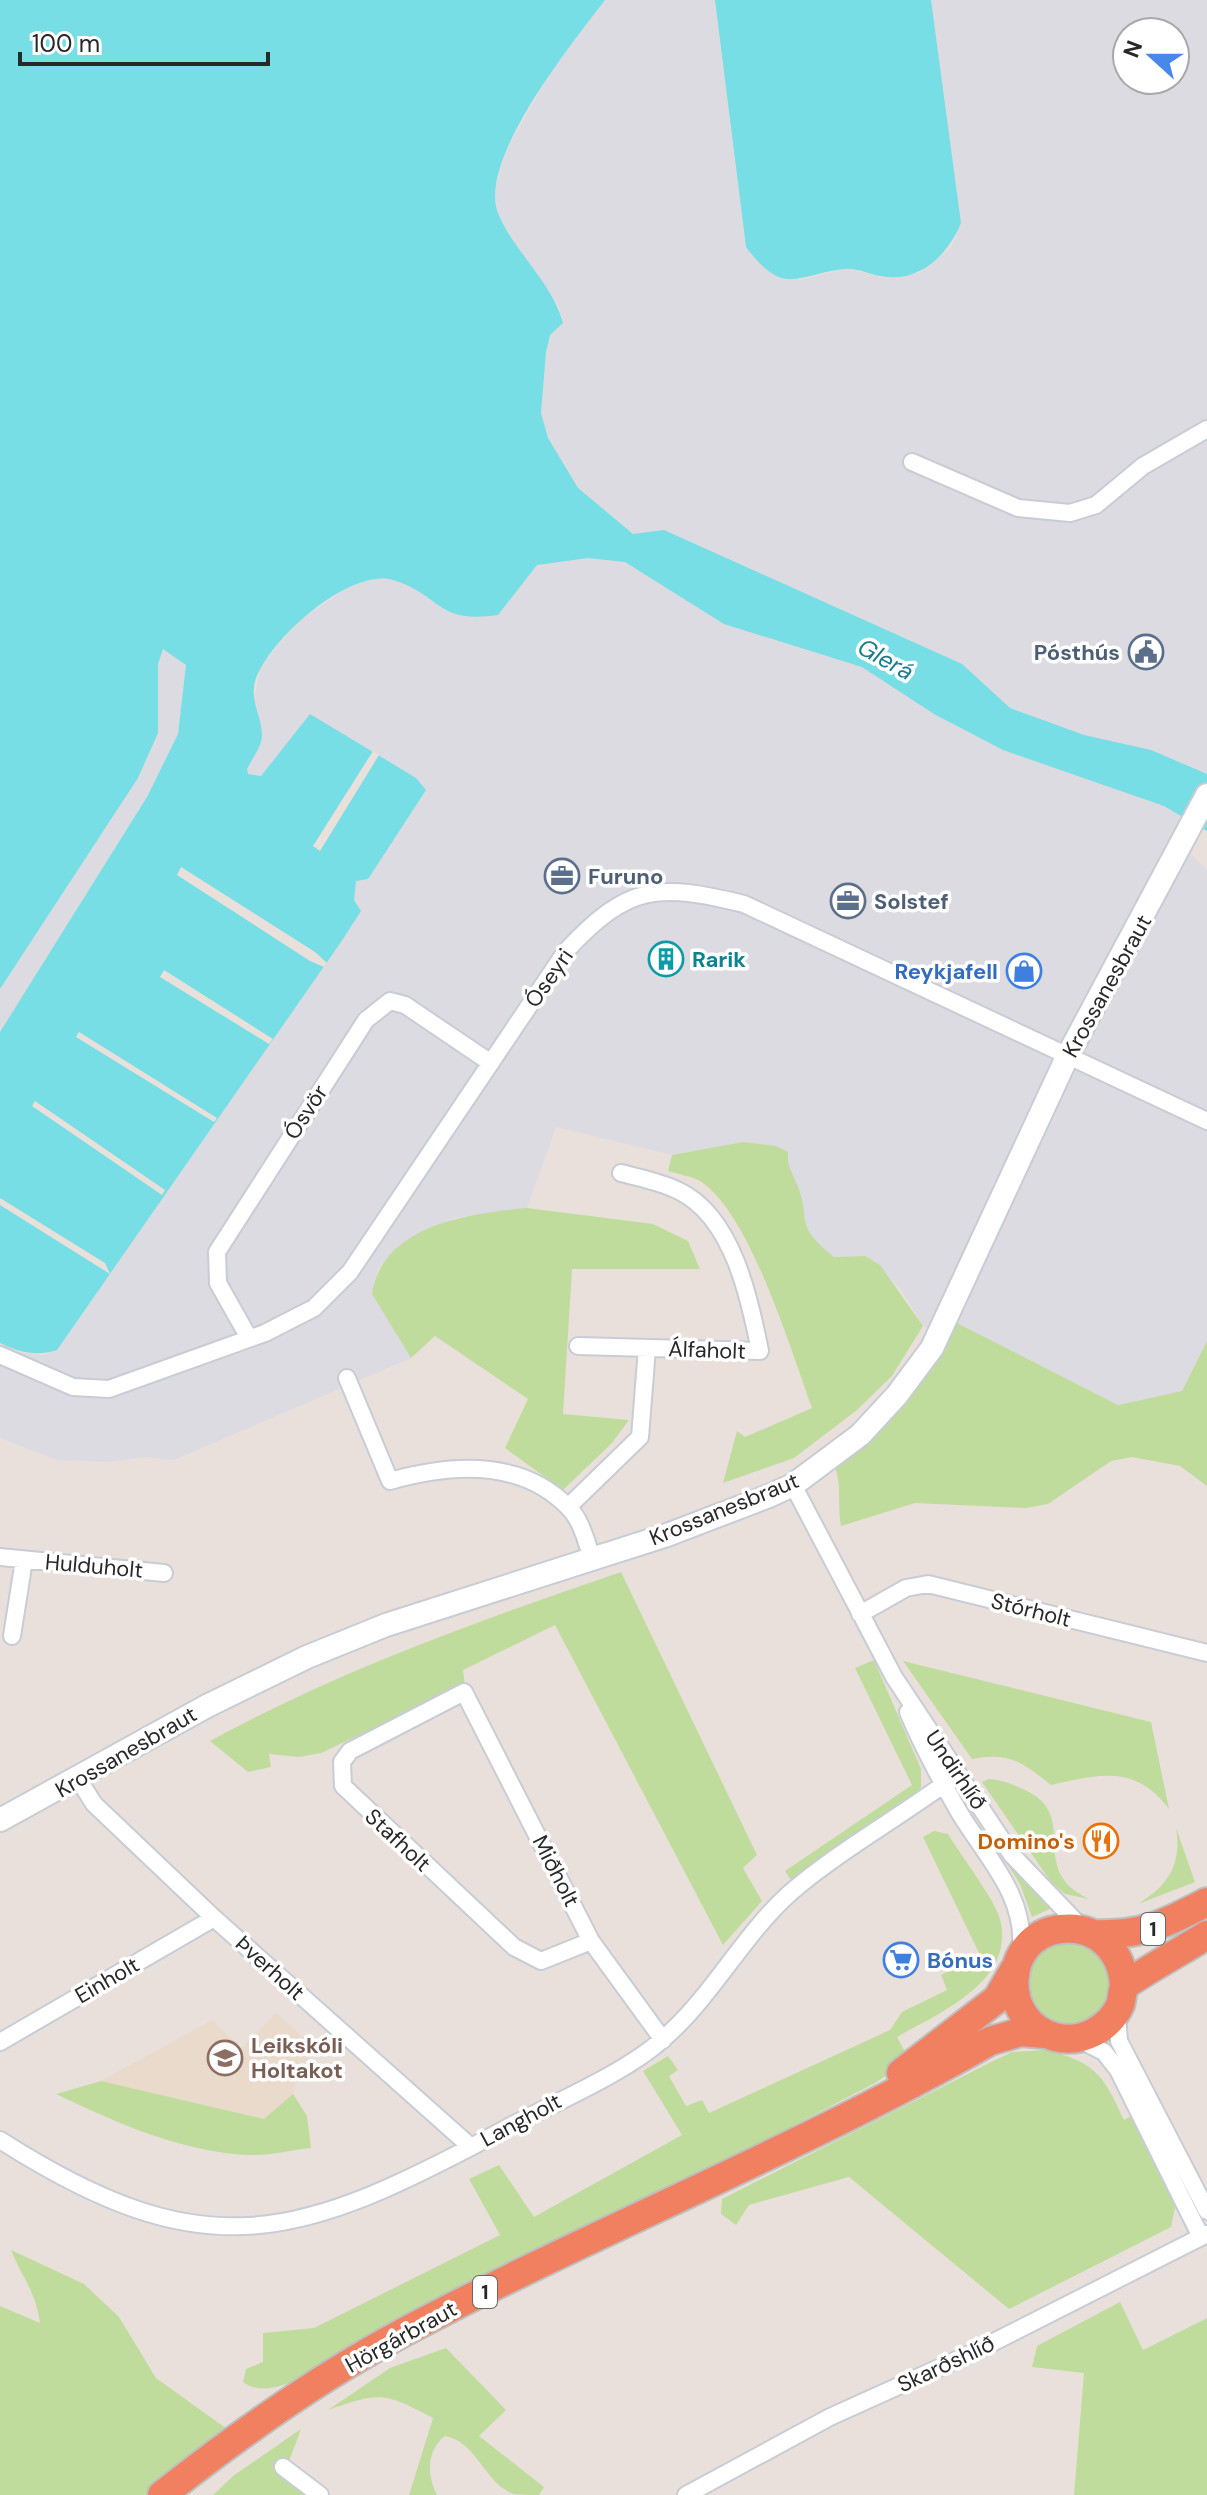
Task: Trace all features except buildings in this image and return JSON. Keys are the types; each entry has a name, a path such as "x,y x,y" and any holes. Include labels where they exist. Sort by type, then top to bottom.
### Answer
{"highway":[{"name":"Hörgárbraut","path":"829,2124 997,1999 1018,1962 1042,1935 1071,1928 1123,1935 1151,1930 1207,1902"},
{"name":"1","path":"1090,1932 1117,1956 1122,1997"},
{"name":"1","path":"1076,2039 1102,2028 1122,1997 1207,1935"},
{"path":"1018,1962 1013,1984 1022,2013 1045,2034"},
{"name":"Hörgárbraut","path":"162,2495 242,2433 402,2333 706,2187 990,2041 1021,2032 1076,2039"}],"street":[{"path":"912,462 1018,508 1070,513 1096,505 1143,466 1207,429"},
{"name":"Krossanesbraut","path":"0,1820 79,1780 207,1706 307,1657 386,1625 667,1535 793,1485 860,1435 897,1395 932,1348 1068,1055 1184,844 1207,795"},
{"name":"Óseyri","path":"0,1355 65,1384 96,1390 109,1389 265,1333 314,1308 350,1272 566,951 593,922 626,899 655,891 697,892 744,904 1207,1121"},
{"name":"Ósvör","path":"249,1338 218,1283 217,1252 366,1020 390,1001 405,1005 491,1063"},
{"name":"Álfaholt","path":"578,1346 760,1351 748,1291 716,1226 696,1202 680,1191 621,1173"},
{"name":"Álfaholt","path":"568,1507 640,1437 647,1348"},
{"path":"347,1378 390,1481 435,1470 479,1467 519,1478 568,1507 592,1558"},
{"name":"Undirhlíð","path":"793,1485 894,1677 958,1774 1012,1855 1072,1921 1090,1932"},
{"name":"Hulduholt","path":"0,1557 164,1573"},
{"name":"Hulduholt","path":"12,1636 24,1560"},
{"name":"Stórholt","path":"860,1614 906,1588 928,1584 1207,1653"},
{"name":"Undirhlíð","path":"894,1677 925,1751 1014,1894 1023,1928 1018,1962"},
{"name":"Miðholt","path":"464,1692 591,1941 663,2040"},
{"name":"Stafholt","path":"464,1692 350,1751 342,1762 343,1786 526,1956 541,1961 591,1941"},
{"name":"Langholt","path":"0,2140 43,2167 139,2212 217,2228 269,2227 367,2198 471,2147 663,2040 788,1895 958,1774"},
{"name":"Þverholt","path":"79,1780 94,1804 214,1918 471,2147"},
{"name":"Einholt","path":"0,2042 214,1918"},
{"path":"1122,1997 1119,2041 1207,2211"},
{"path":"1076,2039 1104,2052 1118,2070 1204,2235"},
{"name":"Skarðshlíð","path":"686,2495 830,2417 974,2352 1204,2235"},
{"path":"283,2467 320,2495"}],"shaded area":[{"path":"605,0 715,0 746,247 800,280 847,268 885,278 919,273 950,249 961,223 931,0 1207,0 1207,808 1186,849 1207,870 1207,1341 1182,1391 1118,1405 957,1323 948,1339 923,1326 900,1288 865,1256 834,1257 814,1240 803,1224 796,1181 776,1146 743,1142 672,1155 556,1127 527,1208 454,1218 440,1227 418,1233 378,1268 372,1294 411,1358 174,1460 146,1457 109,1462 57,1460 0,1438 0,1343 20,1352 42,1355 57,1350 341,942 356,881 333,729 310,714 261,776 248,775 246,769 261,742 253,703 261,665 298,622 352,584 374,578 390,579 498,615 537,565 578,488 548,438 541,413 550,335 563,323 559,307 521,255 498,213 493,195 504,154 552,69"},
{"path":"164,648 186,665 178,734 147,797 0,1032 0,989 138,778 158,733 158,664"},
{"name":"Leikskóli Holtakot","path":"276,2013 317,2049 298,2070 293,2094 264,2119 101,2081 212,2020 241,2048"}],"green space":[{"path":"743,1142 776,1146 788,1152 805,1221 812,1236 834,1257 865,1256 880,1265 923,1326 892,1376 857,1410 794,1458 723,1483 737,1431 745,1437 812,1408 766,1284 734,1219 716,1195 698,1180 668,1171 672,1155"},
{"path":"527,1208 653,1224 688,1241 700,1269 572,1269 563,1414 629,1420 612,1443 563,1490 505,1448 528,1399 435,1336 411,1358 372,1294 379,1271 392,1252 410,1238 456,1219"},
{"path":"957,1323 1118,1405 1182,1391 1207,1341 1207,1486 1180,1466 1132,1457 1111,1461 1048,1504 1026,1508 915,1503 841,1526 835,1466 907,1402"},
{"path":"621,1572 757,1855 743,1868 762,1901 723,1945 555,1625 463,1670 465,1685 321,1753 299,1757 269,1754 271,1767 248,1772 210,1741 360,1669"},
{"path":"874,1660 921,1769 921,1787 915,1796 791,1880 785,1871 912,1785 855,1668"},
{"path":"903,1661 1151,1722 1169,1809 1143,1785 1130,1779 1101,1776 1051,1785 1032,1770 1006,1758 972,1759"},
{"path":"989,1779 1016,1786 1041,1801 1050,1814 1060,1873 1070,1887 1089,1899 1065,1894 1051,1882 982,1782"},
{"path":"974,1812 1025,1881 1054,1907 1032,1917 1020,1884"},
{"path":"1176,1828 1195,1882 1138,1904 1165,1882 1175,1863"},
{"path":"934,1831 948,1834 985,1889 1000,1919 1002,1941 997,1961 986,1978 970,1993 897,2037 906,2054 894,2070 875,2083 500,2279 302,2377 264,2389 243,2382 246,2369 263,2362 263,2333 314,2328 500,2235 469,2179 499,2165 534,2217 682,2135 643,2071 668,2056 678,2070 669,2076 686,2106 702,2100 709,2113 890,2030 902,2012 947,1990 941,1975 980,1955 923,1837"},
{"path":"1060,1941 1076,1941 1091,1948 1102,1959 1109,1982 1106,1998 1097,2011 1076,2023 1060,2023 1045,2016 1034,2005 1027,1990 1027,1974 1034,1959 1045,1948"},
{"path":"1046,2050 1076,2060 1096,2073 1110,2091 1124,2120 1135,2114 1176,2203 1171,2227 1009,2309 849,2177 749,2205 736,2225 721,2214 722,2199 991,2062 1012,2052"},
{"path":"101,2081 264,2119 293,2094 307,2116 311,2148 257,2155 199,2148 126,2125 56,2094"},
{"path":"11,2250 84,2284 119,2317 156,2378 227,2429 145,2495 0,2495 0,2306 40,2323 32,2293"},
{"path":"1120,2302 1143,2350 1207,2318 1207,2495 1074,2495 1084,2373 1032,2367 1037,2346"},
{"path":"446,2348 506,2410 479,2436 544,2487 539,2495 514,2494 504,2489 465,2446 445,2436 431,2456 431,2479 437,2495 409,2495 433,2418 403,2403 382,2398 360,2400 328,2410 390,2368"},
{"path":"301,2429 288,2464 314,2495 213,2495 233,2476"}],"water":[{"name":"Glerá","path":"0,0 605,0 552,72 514,133 501,163 495,190 498,213 505,227 542,280 563,323 550,335 541,413 548,438 578,488 633,534 664,530 962,664 1010,708 1084,735 1151,750 1207,774 1207,831 1164,806 1003,750 934,714 862,667 724,624 625,562 588,558 537,565 498,615 477,617 450,612 409,586 393,580 375,579 354,585 312,611 275,647 262,666 254,690 262,735 247,769 248,774 261,776 310,714 416,778 426,790 368,879 356,881 354,900 361,911 341,942 57,1350 28,1352 0,1343 0,1032 147,797 178,734 186,665 163,649 158,664 158,733 138,778 0,989"},
{"path":"715,0 931,0 961,223 940,256 919,271 894,277 848,269 801,278 781,278 759,263 746,247"}],"pier":[{"path":"373,751 379,755 320,851 313,846"},
{"path":"181,867 315,952 327,963 324,967 310,961 177,875"},
{"path":"164,970 273,1039 269,1044 160,977"},
{"path":"79,1032 217,1118 214,1122 76,1037"},
{"path":"35,1101 165,1190 162,1195 32,1106"},
{"path":"0,1198 105,1263 110,1274 0,1205"}],"place":[{"name":"Pósthús","path":"1146,652"},
{"name":"Furuno","path":"562,876"},
{"name":"Solstef","path":"848,901"},
{"name":"Rarik","path":"666,959"},
{"name":"Reykjafell","path":"1024,971"},
{"name":"Domino's","path":"1101,1841"},
{"name":"Bónus","path":"901,1960"},
{"name":"Leikskóli Holtakot","path":"225,2058"}]}
